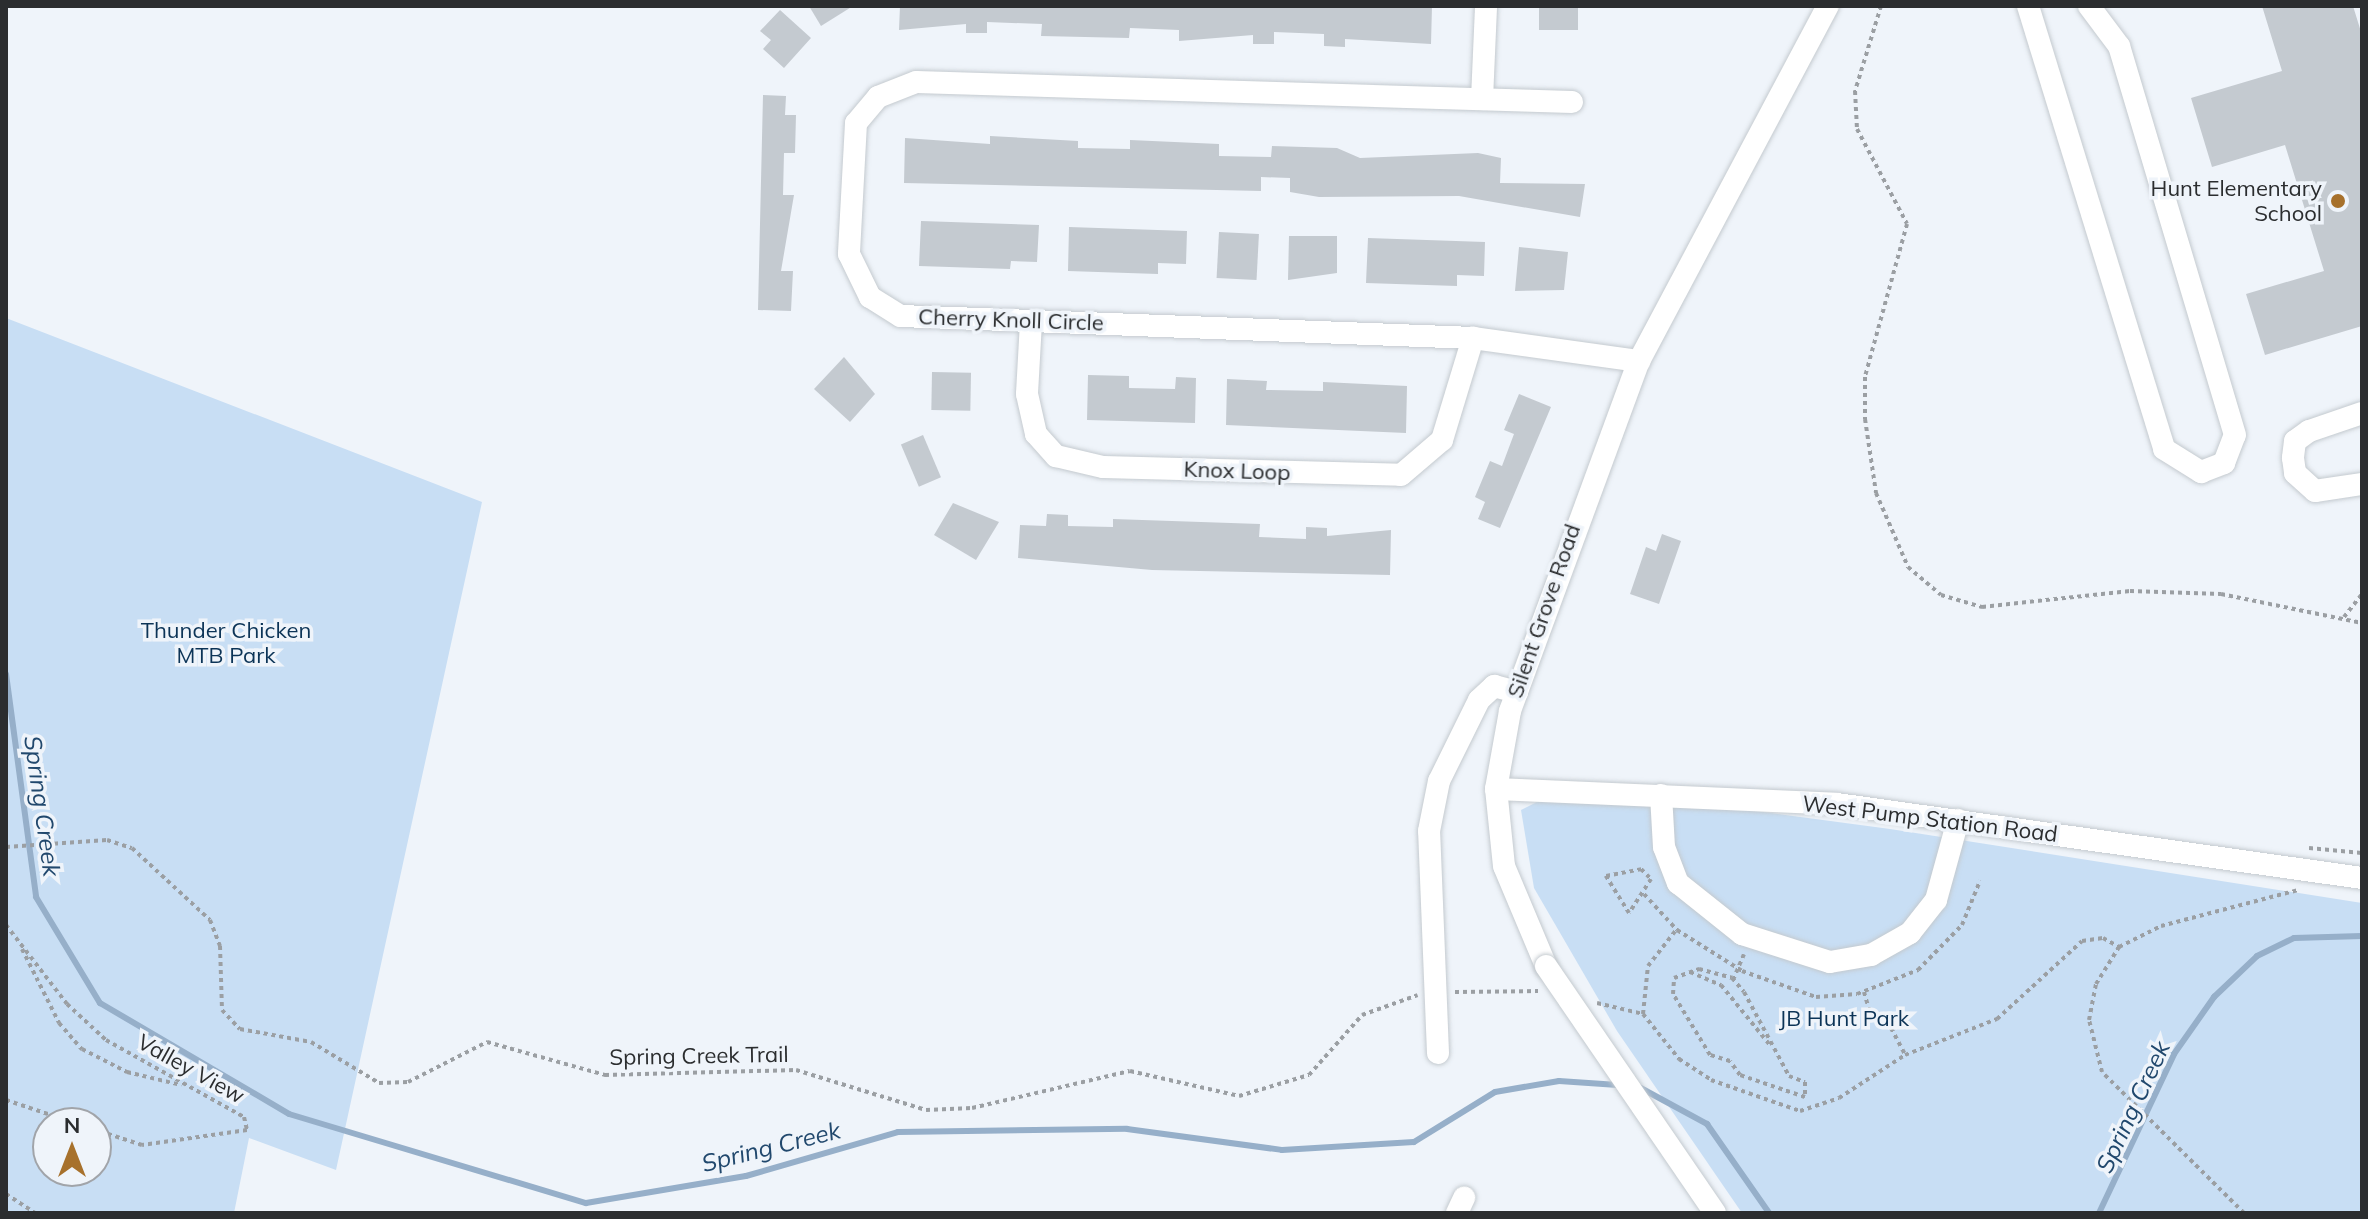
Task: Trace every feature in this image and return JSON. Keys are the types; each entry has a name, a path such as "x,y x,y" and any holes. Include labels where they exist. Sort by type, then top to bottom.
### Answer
{"street":[{"path":"1482,99 1486,6"},
{"name":"Silent Grove Road","path":"1715,1213 1546,966 1504,866 1496,789 1517,692 1639,361 1828,6"},
{"path":"2028,6 2164,449 2201,472 2224,463 2235,435 2119,46 2089,6"},
{"name":"Cherry Knoll Circle","path":"1572,102 916,82 878,97 851,140 849,254 857,278 870,297 901,316 1473,338 1639,361"},
{"name":"Knox Loop","path":"1031,322 1027,394 1036,434 1056,456 1103,467 1401,475 1442,440 1473,338"},
{"path":"2362,413 2309,431 2295,441 2293,458 2295,473 2315,491 2362,484"},
{"path":"1438,1053 1429,831 1439,781 1479,700 1494,686 1517,692"},
{"name":"West Pump Station Road","path":"1496,789 1837,804 2362,878"},
{"path":"1661,795 1664,847 1678,883 1742,934 1830,962 1871,955 1910,933 1936,900 1958,820"}],"path":[{"path":"1881,6 1855,91 1857,129 1907,224 1865,377 1865,419 1876,493 1908,567 1941,595 1982,607 2130,591 2221,594 2362,623"},
{"path":"2344,617 2362,594"},
{"name":"Spring Creek Trail","path":"6,847 107,840 132,848 210,920 220,946 222,1010 240,1029 311,1042 379,1083 408,1082 487,1042 605,1075 796,1070 926,1110 972,1108 1130,1071 1239,1096 1309,1075 1362,1015 1383,1003 1435,994 1550,992"},
{"path":"2304,861 2316,846 2362,853"},
{"path":"1641,869 1651,879 1629,913 1606,876 1641,869"},
{"path":"2244,1213 2123,1095 2091,1048 2089,1020 2096,984 2119,947 2161,926 2296,892 2301,881"},
{"name":"Valley View","path":"6,925 67,1004 106,1040 244,1117 247,1130 142,1145 112,1135"},
{"path":"1643,1014 1648,966 1677,930"},
{"path":"1581,999 1643,1014 1679,1059 1711,1080 1800,1111 1839,1098 1905,1055 1997,1019 2082,941 2103,938 2119,947"},
{"path":"18,940 59,1023 82,1049 127,1072 182,1085"},
{"path":"1733,980 1742,971"},
{"path":"1689,972 1721,985 1777,1053"},
{"path":"1689,972 1733,980 1789,1076 1805,1082 1805,1097 1740,1075 1730,1061 1710,1055 1673,994 1674,978 1689,972"},
{"path":"1864,992 1870,1013 1891,1028 1905,1055"},
{"path":"6,1100 32,1109"},
{"path":"6,1194 35,1213"}],"green space":[{"name":"Thunder Chicken MTB Park","path":"6,318 482,502 336,1170 249,1138 234,1213 6,1213"},
{"name":"JB Hunt Park","path":"1547,797 1658,798 1890,829 2362,903 2362,1213 1742,1213 1617,1031 1534,888 1521,810"}],"building":[{"path":"809,6 853,6 821,26"},
{"path":"900,6 1432,6 1431,44 1345,39 1345,47 1324,46 1324,34 1274,32 1274,44 1253,44 1253,35 1179,41 1179,30 1130,28 1129,38 1041,36 1042,24 987,22 987,33 966,33 966,24 899,30"},
{"path":"1539,6 1578,6 1578,30 1539,30"},
{"name":"Hunt Elementary School","path":"2262,6 2353,6 2362,35 2362,326 2265,355 2246,294 2324,271 2285,145 2212,167 2191,98 2282,71"},
{"path":"780,10 811,38 784,68 763,49 771,40 760,31"},
{"path":"763,95 786,96 785,115 796,115 795,153 784,153 783,195 794,195 781,271 793,271 791,311 758,310"},
{"path":"990,136 1078,141 1078,148 1130,149 1130,140 1219,144 1219,156 1271,157 1272,146 1337,148 1360,158 1478,153 1501,158 1500,183 1585,184 1580,217 1459,196 1319,197 1290,192 1290,178 1261,177 1261,191 904,183 905,138 990,144"},
{"path":"921,221 1039,225 1037,262 1011,261 1010,269 919,266"},
{"path":"1069,227 1187,231 1186,264 1158,263 1158,274 1068,271"},
{"path":"1219,232 1259,234 1257,280 1217,278"},
{"path":"1289,236 1337,236 1337,273 1288,280"},
{"path":"1368,238 1485,242 1484,276 1457,275 1457,286 1366,283"},
{"path":"1519,247 1568,252 1564,290 1515,291"},
{"path":"844,357 875,394 850,422 814,389"},
{"path":"932,372 971,373 970,411 931,410"},
{"path":"1088,375 1129,376 1129,388 1175,389 1176,377 1196,378 1195,423 1087,420"},
{"path":"1227,379 1267,381 1266,390 1323,391 1323,382 1407,386 1406,433 1226,425"},
{"path":"1519,394 1551,407 1500,528 1478,519 1485,502 1475,497 1490,461 1502,466 1514,434 1504,430"},
{"path":"923,435 941,477 919,487 901,444"},
{"path":"953,503 999,522 976,560 934,535"},
{"path":"1047,514 1068,515 1068,526 1113,527 1113,519 1260,524 1259,537 1306,539 1306,527 1327,528 1327,536 1391,530 1390,575 1152,570 1018,558 1020,525 1046,526"},
{"path":"1662,534 1681,541 1659,604 1630,594 1646,547 1656,551"}],"waterway":[{"name":"Spring Creek","path":"6,674 36,897 100,1003 289,1114 586,1203 746,1176 898,1132 1127,1129 1282,1150 1414,1142 1495,1092 1559,1081 1618,1085"},
{"name":"Spring Creek","path":"2099,1213 2174,1054 2214,997 2257,956 2294,938 2362,936"},
{"name":"Spring Creek","path":"1637,1086 1707,1124 1769,1213"}],"place":[{"name":"Hunt Elementary School","path":"2338,201"}]}
